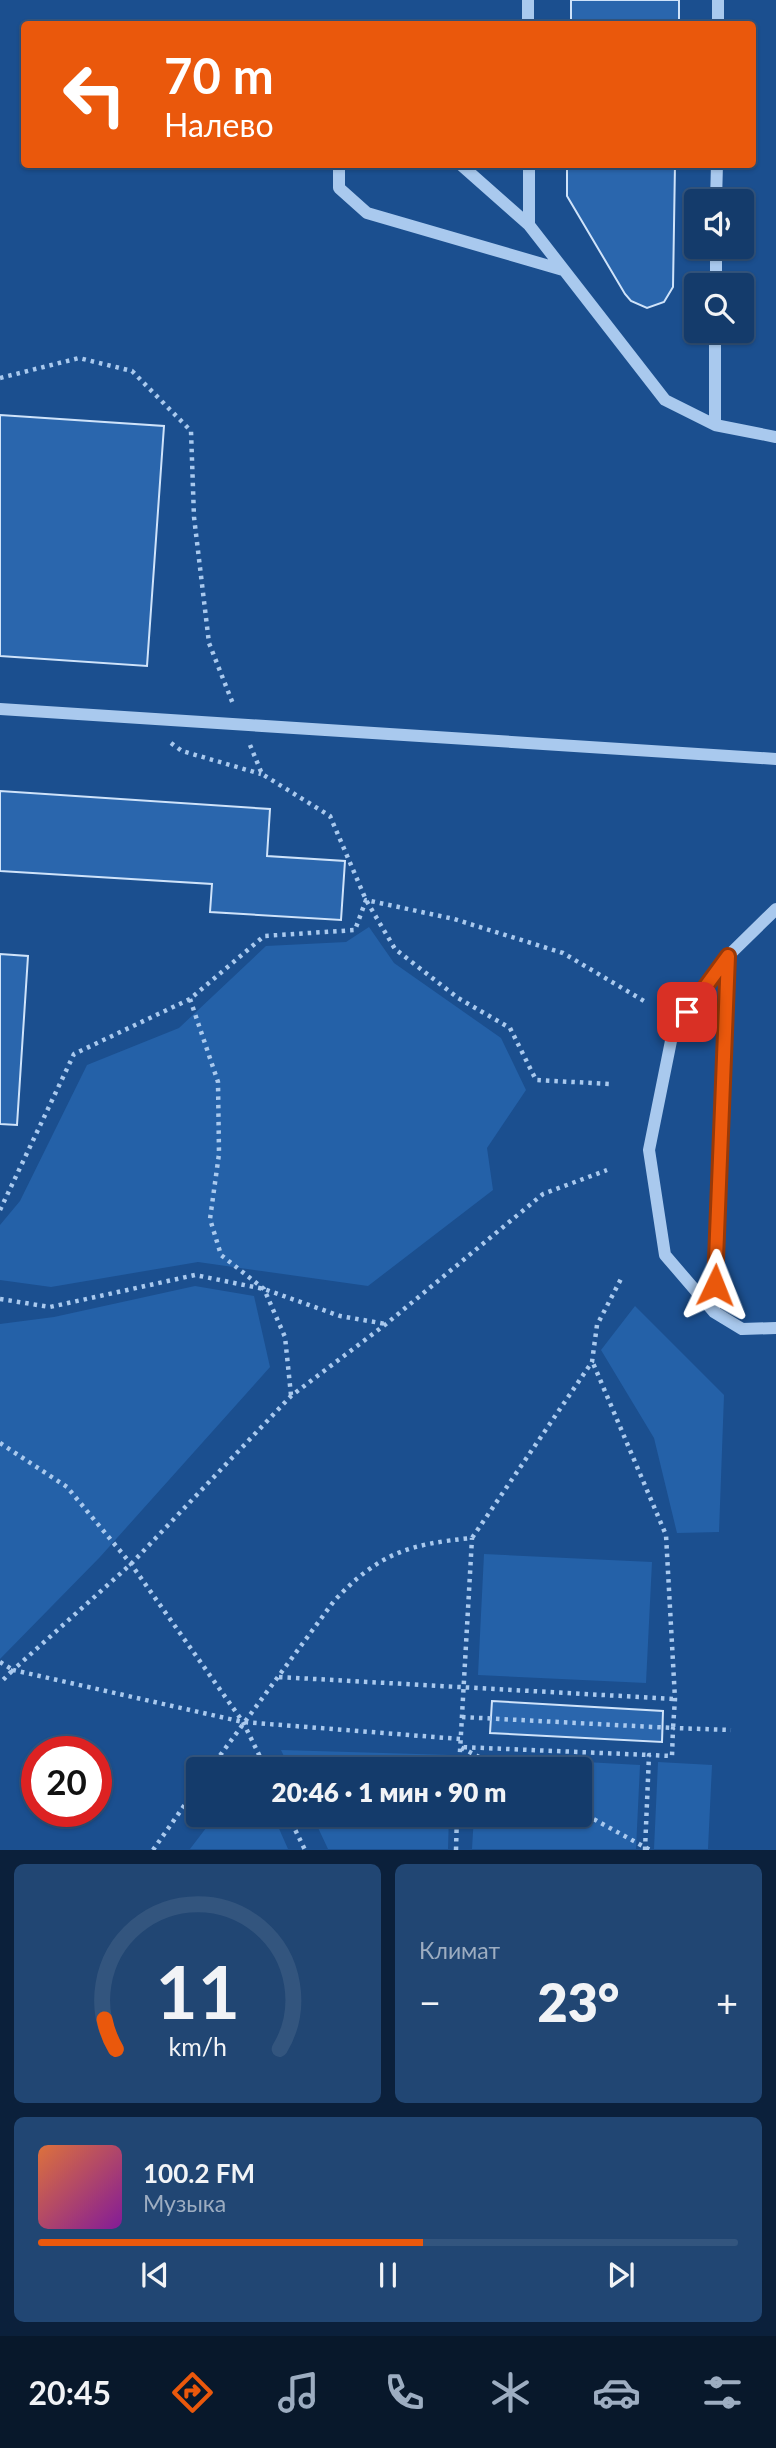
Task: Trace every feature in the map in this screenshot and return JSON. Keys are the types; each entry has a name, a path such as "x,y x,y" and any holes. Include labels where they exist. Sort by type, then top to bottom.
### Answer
{"lane":[{"path":"528,0 528,21"},
{"path":"718,0 718,21"},
{"path":"339,168 339,188 367,213 564,270"},
{"path":"465,168 529,225 665,400 715,425 776,437"},
{"path":"529,168 529,225"},
{"path":"716,189 717,168"},
{"path":"715,343 715,425"},
{"path":"0,709 776,759"},
{"path":"776,909 728,956 673,1031 649,1150 665,1255 714,1312 742,1329 776,1328"},
{"path":"714,1312 728,956"}],"path":[{"path":"0,378 79,358 132,371 191,431 194,517 209,643 262,774"},
{"path":"132,718 182,751 262,774 330,817 366,900 395,949 458,998 510,1028 536,1080 610,1084"},
{"path":"0,1210 74,1054 190,999 264,936 355,930 366,900"},
{"path":"366,900 454,919 564,953 644,1001"},
{"path":"190,999 218,1082 219,1154 210,1219 221,1255 264,1289 285,1337 291,1396"},
{"path":"0,1683 131,1564 291,1396 386,1324 543,1194 607,1170"},
{"path":"0,1298 50,1307 195,1275 264,1289 340,1316 386,1324"},
{"path":"460,1757 472,1538 592,1362 597,1325 622,1277"},
{"path":"460,1747 672,1756 675,1699 666,1535 592,1362"},
{"path":"0,1443 67,1487 131,1564 243,1723 260,1757"},
{"path":"219,1757 334,1601 356,1577 378,1560 404,1548 429,1542 472,1538"},
{"path":"0,1662 13,1670 243,1723 460,1739"},
{"path":"279,1677 675,1699"},
{"path":"462,1717 730,1730"},
{"path":"460,1747 479,1757"},
{"path":"592,1818 647,1849 649,1755"},
{"path":"153,1850 186,1803"},
{"path":"293,1827 304,1850"},
{"path":"456,1850 457,1827"}],"shaded area":[{"path":"369,927 394,963 501,1038 526,1090 487,1148 493,1190 368,1286 198,1262 51,1287 0,1280 0,1225 20,1201 87,1065 179,1028 266,946 346,942"},
{"path":"195,1286 254,1296 270,1367 100,1557 0,1659 0,1324 54,1317"},
{"path":"635,1306 724,1395 719,1532 677,1533 654,1438 601,1350"},
{"path":"484,1554 652,1562 646,1683 478,1675"},
{"path":"281,1750 452,1755 452,1757 284,1757"},
{"path":"592,1762 640,1765 636,1849 472,1849 473,1827 592,1827"},
{"path":"658,1762 712,1765 708,1849 654,1849"},
{"path":"207,1827 278,1827 288,1849 190,1849"},
{"path":"318,1827 449,1827 448,1849 328,1849"}],"building":[{"path":"571,0 679,0 679,21 571,21"},
{"path":"567,168 675,168 673,287 664,302 647,308 631,301 567,196"},
{"path":"0,415 164,426 147,666 0,656"},
{"path":"0,791 270,809 267,856 345,861 341,920 210,912 212,884 0,871"},
{"path":"0,954 28,956 17,1125 0,1124"},
{"path":"492,1701 663,1711 662,1742 490,1733"}],"route":[{"path":"687,1012 728,956 715,1285"}]}
